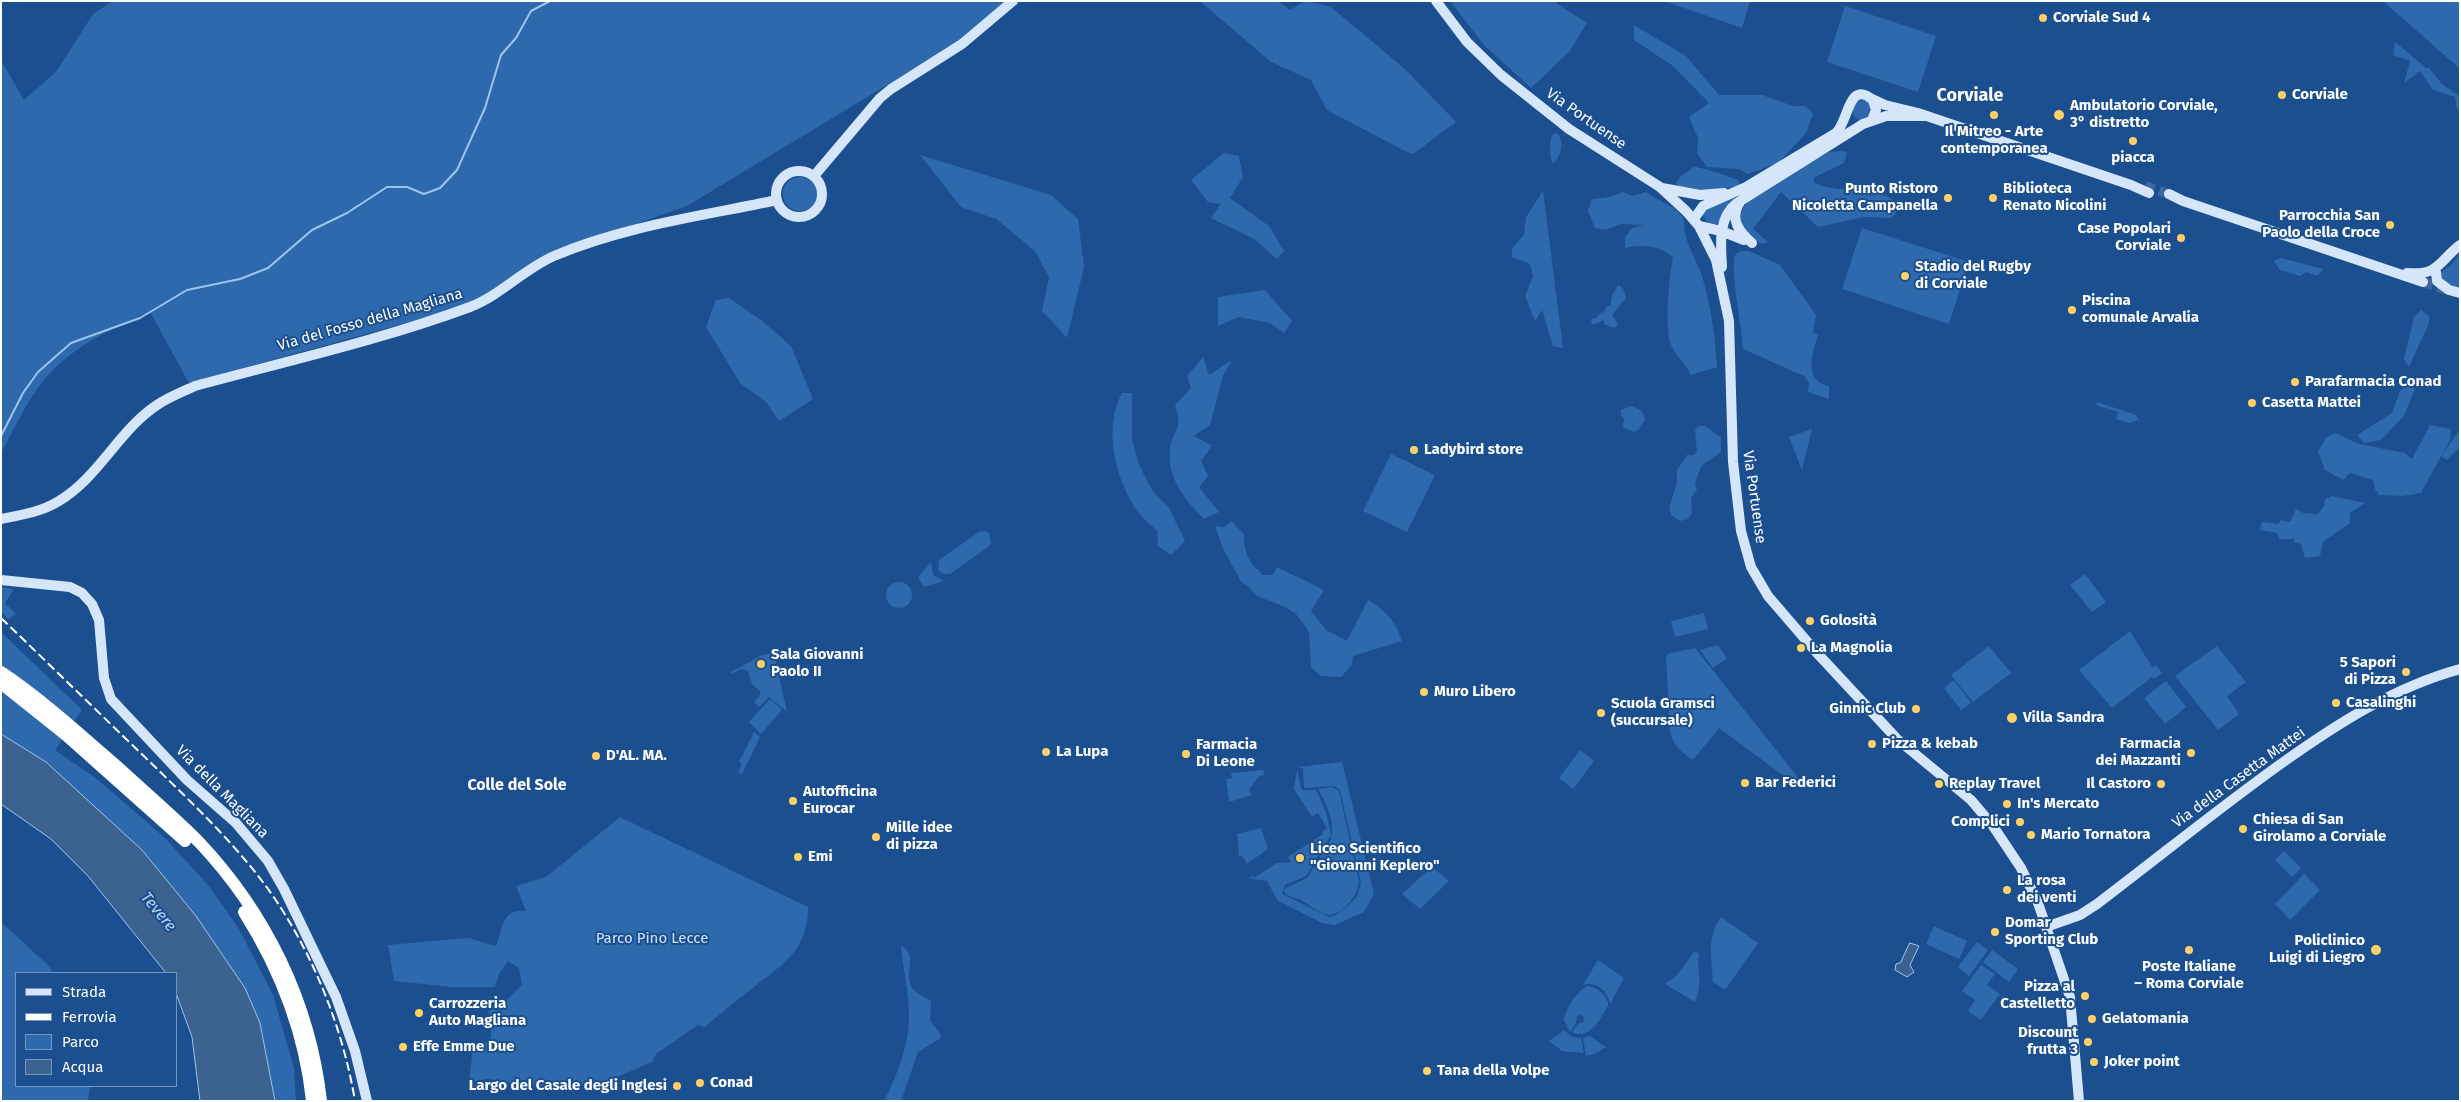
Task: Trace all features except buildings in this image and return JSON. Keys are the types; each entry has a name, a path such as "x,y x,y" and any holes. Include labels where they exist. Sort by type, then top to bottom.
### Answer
{"highway":[{"path":"1,672 73,728 171,815 211,856 246,900 274,946 292,986 311,1047 317,1099"},
{"path":"1,683 59,729 177,833 230,892 259,936 285,992 317,1099"}],"street":[{"path":"814,176 880,98 962,44 1013,1"},
{"name":"Via Portuense","path":"1436,1 1467,42 1535,103 1569,129 1660,187 1697,222 1714,255 1724,285 1732,345 1733,462 1743,540 1753,570 1776,606 1885,728 1955,785 1983,814 2025,874 2046,927 2072,1005 2079,1101"},
{"path":"1724,285 1721,231 1730,209 1746,192 1836,133 1844,124 1849,103 1855,96 1861,95 1885,105 1912,111 2143,188"},
{"path":"1746,192 1736,210 1736,225 1740,233 1752,243 1697,222 1701,207 1746,192 1867,122 1876,114 1876,106 1870,98"},
{"path":"1847,112 1854,122 1867,122 1894,115 1925,116"},
{"path":"800,171 814,176 822,191 820,205 815,212 801,217 793,216 782,210 777,200 778,186 787,175 800,171"},
{"path":"1660,187 1685,193 1712,196 1746,192"},
{"path":"2174,199 2423,282"},
{"name":"Via del Fosso della Magliana","path":"1,519 35,512 60,501 85,480 143,416 156,405 182,392 397,332 473,306 508,287 552,257 576,248 644,228 777,200"},
{"path":"2393,271 2418,273 2438,269 2460,245"},
{"path":"2438,269 2437,281 2455,292"},
{"name":"Via della Magliana","path":"1,580 70,587 82,593 92,604 100,620 104,678 111,699 187,780 240,827 271,866 310,940 340,1006 367,1101"},
{"name":"Via della Casetta Mattei","path":"2046,927 2080,915 2098,904 2251,785 2336,727 2404,688 2460,669"}],"green space":[{"path":"1006,1 963,39 687,206 562,250 480,300 453,310 189,383 150,312 125,323 78,349 48,375 26,407 1,453 1,60 24,100 56,72 93,14 111,2"},
{"path":"1200,1 1278,1 1290,10 1306,1 1331,7 1406,70 1456,122 1413,154 1403,150 1327,110 1311,80 1271,62"},
{"path":"1450,1 1553,1 1587,23 1569,52 1531,88 1484,45"},
{"path":"1664,1 1750,1 1742,28"},
{"path":"2383,1 2460,1 2460,69"},
{"path":"1845,6 1936,36 1918,92 1827,62"},
{"path":"1634,25 1686,56 1719,95 1762,95 1793,106 1806,106 1813,114 1806,133 1778,163 1748,174 1739,169 1707,167 1697,153 1698,138 1689,117 1709,103 1673,66 1634,40"},
{"path":"2395,42 2426,68 2429,68 2442,84 2459,96 2460,110 2457,109 2455,97 2433,90 2420,71 2404,83 2410,61 2393,55"},
{"path":"1862,100 1869,103 1872,110 1869,117 1862,120 1855,117 1852,110 1855,103"},
{"path":"1557,133 1561,140 1561,149 1553,164 1550,144 1553,134"},
{"path":"1842,151 1847,153 1844,163 1813,178 1815,183 1836,188 1871,191 1885,196 1897,202 1896,213 1891,218 1864,217 1818,227 1781,192 1753,229 1768,242 1761,244 1742,228 1740,214 1748,201 1775,182 1829,152"},
{"path":"1224,153 1239,156 1243,177 1230,198 1269,226 1284,251 1277,259 1254,239 1211,218 1221,204 1208,202 1191,180"},
{"path":"920,155 1051,195 1078,219 1084,267 1067,338 1042,311 1049,277 1035,251 996,219 961,207"},
{"path":"1694,167 1710,170 1735,179 1739,181 1739,186 1715,191 1681,190 1676,183 1681,176"},
{"path":"800,177 812,182 817,194 812,206 800,211 788,206 783,194 788,182"},
{"path":"1543,191 1563,348 1553,346 1542,310 1535,321 1525,296 1533,276 1530,264 1512,257 1512,248 1524,235 1526,217"},
{"path":"1623,192 1632,196 1646,192 1674,209 1683,217 1686,239 1702,276 1708,299 1714,332 1717,367 1691,375 1672,346 1670,342 1668,311 1673,257 1662,250 1650,246 1625,248 1625,237 1632,228 1645,225 1621,224 1606,230 1595,228 1588,211 1592,199 1610,197"},
{"path":"1736,196 1717,224 1709,225 1701,213 1702,210"},
{"name":"Stadio del Rugby di Corviale","path":"1862,228 1969,262 1949,324 1842,289"},
{"path":"1741,251 1749,251 1780,265 1816,315 1813,333 1818,335 1812,358 1813,373 1815,379 1829,386 1829,399 1808,392 1809,383 1804,376 1743,349 1735,291 1734,267 1734,256"},
{"path":"2460,253 2460,289 2444,284 2439,274 2452,264"},
{"path":"2281,258 2323,269 2318,276 2306,272 2300,276 2280,270 2274,261"},
{"path":"1618,285 1623,288 1626,298 1612,315 1618,325 1614,328 1604,324 1604,320 1593,325 1592,319 1604,312 1607,306 1610,306 1612,296"},
{"path":"1265,290 1292,321 1284,333 1270,323 1239,317 1218,326 1218,297"},
{"path":"729,298 761,320 791,346 813,399 779,421 766,402 740,383 706,327 716,300"},
{"path":"2421,310 2429,316 2429,323 2409,367 2404,359 2414,317"},
{"path":"1203,357 1209,375 1232,360 1223,376 1210,425 1194,436 1212,446 1201,461 1208,476 1199,487 1219,512 1204,519 1179,488 1171,470 1170,460 1171,443 1178,426 1175,405 1191,388 1187,376"},
{"path":"2407,385 2415,389 2404,416 2381,440 2364,443 2357,435 2392,413 2400,391"},
{"path":"1122,393 1132,393 1132,440 1139,465 1152,490 1169,508 1185,541 1171,555 1158,546 1157,531 1135,508 1117,467 1112,436 1113,421"},
{"path":"2097,402 2136,415 2140,422 2137,420 2130,423 2116,419 2118,412 2096,405"},
{"path":"1632,406 1641,410 1645,419 1639,429 1634,432 1623,427 1624,418 1621,416 1621,410"},
{"path":"2430,425 2451,429 2450,440 2442,455 2460,429 2460,447 2447,460 2441,456 2421,493 2403,496 2379,495 2373,480 2350,473 2343,480 2325,470 2318,451 2326,438 2335,433 2359,444 2405,453 2412,459"},
{"path":"1698,426 1706,426 1721,438 1721,452 1701,466 1695,483 1697,489 1691,498 1692,513 1688,519 1680,521 1671,515 1669,508 1677,483 1677,470 1687,455 1693,455 1697,452 1695,430"},
{"path":"1812,429 1802,470 1789,437"},
{"path":"1391,454 1435,475 1407,532 1363,511"},
{"path":"2332,496 2365,503 2350,513 2350,523 2323,542 2320,556 2305,558 2301,544 2294,542 2294,539 2279,539 2277,533 2260,530 2262,522 2278,524 2281,520 2290,522 2296,509 2303,513 2318,514 2324,506 2325,499"},
{"path":"1231,521 1244,534 1244,545 1247,555 1256,569 1261,572 1261,575 1273,575 1277,567 1324,590 1311,611 1326,630 1347,641 1368,600 1389,617 1402,641 1353,656 1352,665 1341,677 1321,676 1311,667 1309,633 1296,614 1283,606 1257,596 1249,587 1241,582 1223,548 1215,526 1224,527"},
{"path":"985,531 989,533 991,544 988,547 950,574 943,574 938,570 939,560 979,532"},
{"path":"931,562 933,575 944,581 924,587 918,577"},
{"path":"2085,574 2106,602 2092,612 2070,585"},
{"path":"899,582 908,586 912,595 908,604 899,608 890,604 886,595 890,586"},
{"path":"1,587 14,589 5,603 16,614 8,619 1,611"},
{"path":"1704,613 1708,629 1675,637 1671,621"},
{"path":"2130,631 2152,667 2156,665 2162,673 2154,679 2152,677 2112,708 2079,670"},
{"path":"1,632 82,710 73,723 1,666"},
{"path":"1718,645 1727,658 1713,668 1700,650"},
{"path":"1989,646 2011,673 1973,702 1951,675"},
{"path":"2217,646 2246,682 2227,696 2239,714 2218,730 2175,676"},
{"path":"1695,648 1800,780 1796,785 1719,728 1693,760 1675,744 1670,731 1666,656 1670,653"},
{"path":"774,653 787,712 769,697 759,707 754,702 760,695 760,691 752,684 748,671 741,669 732,674 731,672 762,655"},
{"path":"1954,680 1971,703 1961,710 1944,688"},
{"path":"2166,681 2186,707 2165,724 2144,698"},
{"path":"1,690 62,740 55,750 97,779 165,838 209,886 239,929 273,995 294,1068 296,1101 275,1101 260,1023 78,793 46,762 1,734"},
{"path":"770,699 782,710 761,734 749,722"},
{"path":"754,732 760,737 742,774 738,772 742,764 739,762"},
{"path":"1580,750 1594,761 1573,789 1559,778"},
{"path":"1342,762 1374,894 1364,912 1335,925 1322,923 1277,900 1267,881 1248,878 1252,876 1254,878 1277,863 1291,862 1288,857 1323,834 1322,832 1327,828 1318,813 1312,817 1294,789 1297,769 1301,788 1303,790 1316,790 1326,812 1331,835 1306,876 1285,885 1282,894 1329,917 1336,915 1358,895 1361,883 1340,790 1334,786 1304,788 1303,769 1298,767"},
{"path":"1263,770 1265,775 1259,776 1249,790 1252,795 1229,802 1226,779 1232,778 1231,773"},
{"path":"1332,787 1339,791 1359,882 1352,900 1342,910 1331,915 1322,913 1301,900 1289,896 1284,891 1286,888 1307,878 1330,841 1332,835 1331,821 1327,807 1318,789"},
{"name":"Parco Pino Lecce","path":"620,817 808,907 807,922 799,945 775,970 705,1027 698,1025 656,1054 652,1062 610,1080 591,1085 530,1086 488,1079 469,1082 473,1046 490,1041 491,1038 488,1002 504,1003 522,985 519,968 508,961 499,974 495,987 451,987 394,981 388,945 468,938 496,946 502,926 508,916 518,911 526,911 516,886 546,877"},
{"path":"1261,828 1268,849 1247,864 1242,856 1239,856 1237,834"},
{"path":"2284,851 2301,868 2292,877 2275,860"},
{"path":"1432,867 1449,881 1420,909 1402,894"},
{"path":"2304,874 2320,890 2290,920 2275,904"},
{"path":"1721,917 1758,943 1725,990 1713,982 1711,957 1713,932"},
{"path":"1,922 50,967 52,972 15,972 15,1087 90,1087 88,1101 1,1101"},
{"path":"1934,926 1967,941 1959,959 1926,944"},
{"path":"1977,942 1988,950 1969,976 1958,967"},
{"path":"901,945 909,955 910,984 914,990 931,1001 930,1021 939,1032 941,1038 918,1052 901,1101 884,1101 902,1058 909,1023"},
{"path":"1992,950 2018,969 2009,982 1983,962"},
{"path":"1694,952 1699,953 1699,988 1695,1002 1665,984 1677,975"},
{"path":"1598,960 1624,978 1610,1004 1607,995 1601,988 1592,984 1583,985"},
{"path":"1981,965 1995,974 1987,985 2000,994 1981,1020 1968,1011 1975,1000 1962,991"},
{"path":"1587,986 1594,987 1602,993 1607,999 1608,1006 1598,1022 1589,1031 1584,1034 1572,1032 1578,1024 1583,1022 1584,1017 1580,1015 1577,1016 1576,1023 1570,1032 1564,1020 1567,1010 1575,996"},
{"path":"1564,1030 1572,1037 1581,1038 1584,1053 1562,1051 1549,1041"},
{"path":"1590,1036 1606,1047 1586,1056 1583,1038"}],"water":[{"name":"Tevere","path":"1,734 46,762 142,850 196,916 245,988 260,1023 275,1101 200,1101 192,1037 178,998 178,972 165,972 88,876 51,839 1,804"},
{"path":"1910,943 1919,946 1910,965 1914,972 1907,977 1895,970 1896,964 1900,963"}],"waterway":[{"path":"1,436 23,393 38,372 71,343 140,318 187,290 240,279 268,268 312,230 347,213 387,187 407,187 424,194 440,188 457,170 485,108 501,55 516,38 531,11 550,1"}],"tunnel":[{"path":"2145,186 2169,194"},
{"path":"2423,282 2448,290"}],"railway":[{"path":"1,618 199,810 245,860 273,896 301,943 325,994 343,1047 355,1101"}],"place":[{"name":"Corviale Sud 4","path":"2043,18"},
{"name":"Corviale","path":"2282,95"},
{"name":"Il Mitreo - Arte contemporanea","path":"1994,115"},
{"name":"Ambulatorio Corviale, 3° distretto","path":"2059,115"},
{"name":"piacca","path":"2133,141"},
{"name":"Punto Ristoro Nicoletta Campanella","path":"1948,198"},
{"name":"Biblioteca Renato Nicolini","path":"1993,198"},
{"name":"Parrocchia San Paolo della Croce","path":"2390,225"},
{"name":"Case Popolari Corviale","path":"2181,238"},
{"name":"Stadio del Rugby di Corviale","path":"1905,276"},
{"name":"Piscina comunale Arvalia","path":"2072,310"},
{"name":"Parafarmacia Conad","path":"2295,382"},
{"name":"Casetta Mattei","path":"2252,403"},
{"name":"Ladybird store","path":"1414,450"},
{"name":"Golosità","path":"1810,621"},
{"name":"La Magnolia","path":"1801,648"},
{"name":"Sala Giovanni Paolo II","path":"761,664"},
{"name":"5 Sapori di Pizza","path":"2406,672"},
{"name":"Muro Libero","path":"1424,692"},
{"name":"Casalinghi","path":"2336,703"},
{"name":"Ginnic Club","path":"1916,709"},
{"name":"Scuola Gramsci (succursale)","path":"1601,713"},
{"name":"Villa Sandra","path":"2012,718"},
{"name":"Pizza & kebab","path":"1872,744"},
{"name":"La Lupa","path":"1046,752"},
{"name":"Farmacia dei Mazzanti","path":"2191,753"},
{"name":"Farmacia Di Leone","path":"1186,754"},
{"name":"D'AL. MA.","path":"596,756"},
{"name":"Bar Federici","path":"1745,783"},
{"name":"Replay Travel","path":"1939,784"},
{"name":"Il Castoro","path":"2161,784"},
{"name":"Autofficina Eurocar","path":"793,801"},
{"name":"In's Mercato","path":"2007,804"},
{"name":"Complici","path":"2020,822"},
{"name":"Chiesa di San Girolamo a Corviale","path":"2243,829"},
{"name":"Mario Tornatora","path":"2031,835"},
{"name":"Mille idee di pizza","path":"876,837"},
{"name":"Emi","path":"798,857"},
{"name":"Liceo Scientifico \"Giovanni Keplero\"","path":"1300,858"},
{"name":"La rosa dei venti","path":"2007,890"},
{"name":"Domar Sporting Club","path":"1995,932"},
{"name":"Poste Italiane – Roma Corviale","path":"2189,950"},
{"name":"Policlinico Luigi di Liegro","path":"2376,950"},
{"name":"Pizza al Castelletto","path":"2085,996"},
{"name":"Carrozzeria Auto Magliana","path":"419,1013"},
{"name":"Gelatomania","path":"2092,1019"},
{"name":"Discount frutta 3","path":"2088,1042"},
{"name":"Effe Emme Due","path":"403,1047"},
{"name":"Joker point","path":"2094,1062"},
{"name":"Tana della Volpe","path":"1427,1071"},
{"name":"Conad","path":"700,1083"},
{"name":"Largo del Casale degli Inglesi","path":"677,1086"}],"district":[{"name":"Corviale","path":"1970,96"},
{"name":"Colle del Sole","path":"517,786"}]}
